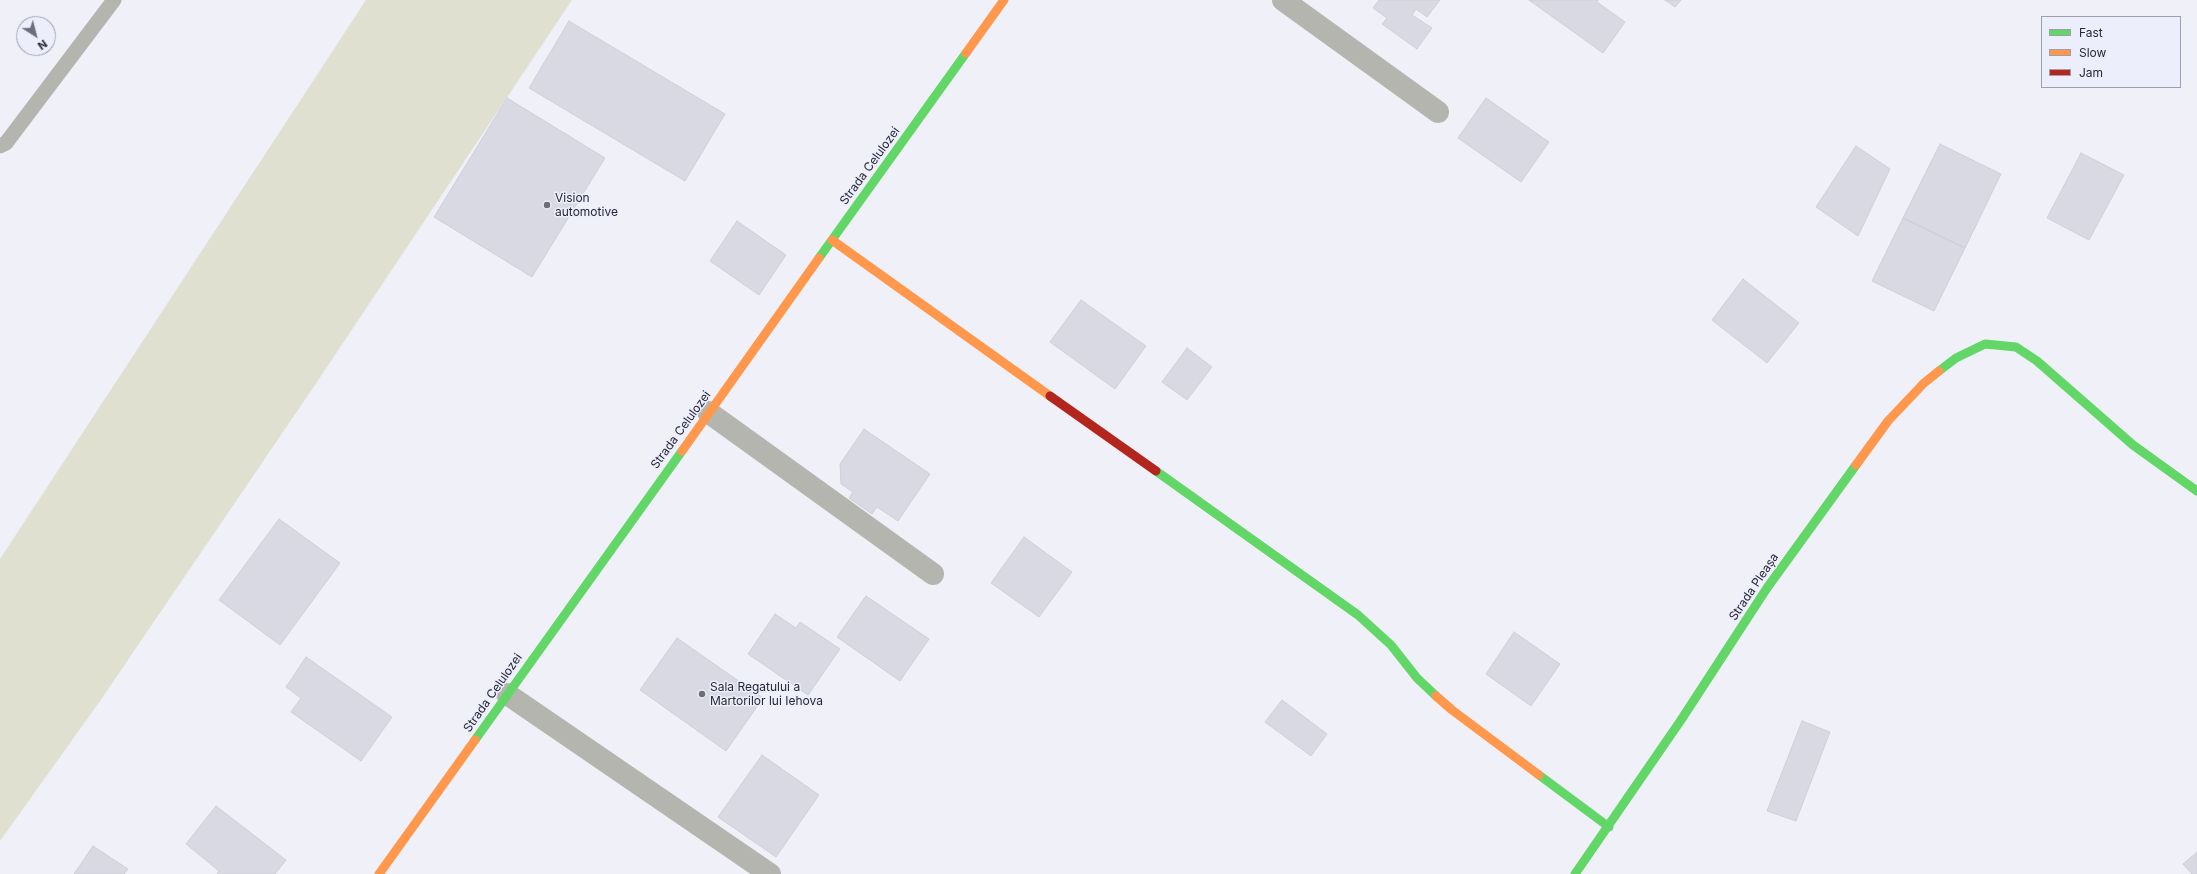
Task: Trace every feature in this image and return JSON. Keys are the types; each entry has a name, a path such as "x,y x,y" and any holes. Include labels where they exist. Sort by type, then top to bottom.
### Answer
{"street":[{"name":"Strada Celulozei","path":"379,874 1004,0"},
{"path":"1283,0 1438,112"},
{"path":"832,240 1358,615 1391,645 1417,678 1452,710 1609,827"},
{"name":"Strada Pleașa","path":"1575,874 1609,827 1766,588 1888,421 1924,383 1956,358 1985,344 2016,347 2036,361 2133,445 2197,491"},
{"path":"708,412 933,574"},
{"path":"507,694 770,874"}],"lane":[{"path":"0,146 6,143 114,0"}],"green space":[{"path":"366,0 572,0 315,385 100,701 0,841 0,559"}],"building":[{"path":"1379,0 1440,0 1427,17 1416,9 1412,15 1432,28 1417,49 1382,24 1387,18 1373,8"},
{"path":"1529,0 1598,0 1597,2 1625,22 1603,53"},
{"path":"1665,0 1681,0 1675,7"},
{"path":"569,21 725,114 685,181 529,88"},
{"path":"507,98 605,158 532,277 434,217"},
{"path":"1486,98 1549,142 1521,182 1458,138"},
{"path":"1940,144 2001,174 1965,248 1903,218"},
{"path":"1856,146 1890,169 1858,236 1816,207"},
{"path":"2081,153 2124,175 2089,240 2047,218"},
{"path":"1903,218 1965,248 1934,311 1872,281"},
{"path":"737,221 786,255 759,295 710,261"},
{"path":"1743,279 1799,323 1767,363 1712,320"},
{"path":"1081,300 1146,346 1115,389 1050,342"},
{"path":"1187,348 1212,367 1187,400 1162,382"},
{"path":"864,429 930,474 898,521 877,507 872,514 849,498 853,492 841,484 840,464"},
{"path":"279,519 340,563 280,645 219,600"},
{"path":"1024,537 1072,572 1039,617 991,583"},
{"path":"866,596 929,639 900,681 837,637"},
{"path":"775,614 796,628 800,622 840,649 808,695 748,654"},
{"path":"1514,632 1560,664 1531,706 1486,674"},
{"name":"Sala Regatului a Martorilor lui Iehova","path":"677,638 763,698 726,751 640,690"},
{"path":"306,657 392,717 361,761 291,712 301,698 286,687"},
{"path":"1282,700 1327,734 1311,756 1265,722"},
{"path":"1802,721 1830,732 1796,821 1767,811"},
{"path":"762,755 819,795 776,857 718,817"},
{"path":"216,806 286,860 275,874 217,874 219,871 186,844"},
{"path":"93,846 128,869 124,874 74,874"},
{"path":"2197,852 2197,874 2192,874 2183,864"}],"traffic: fast":[{"path":"819,258 966,53"},
{"path":"1939,371 1956,358 1985,344 2016,347 2037,361 2133,445 2197,491"},
{"path":"475,740 682,451"},
{"path":"1575,874 1681,720 1767,588 1856,465"},
{"path":"1156,471 1358,615 1391,645 1417,678 1436,696"},
{"path":"1539,775 1609,827"}],"traffic: slow":[{"path":"966,53 1004,0"},
{"path":"832,240 1050,396"},
{"path":"682,451 819,258"},
{"path":"1856,465 1888,421 1924,383 1939,371"},
{"path":"1436,696 1452,710 1539,775"},
{"path":"379,874 475,740"}],"traffic: jam":[{"path":"1050,396 1156,471"}],"place":[{"name":"Vision automotive","path":"547,205"},
{"name":"Sala Regatului a Martorilor lui Iehova","path":"702,694"}]}
